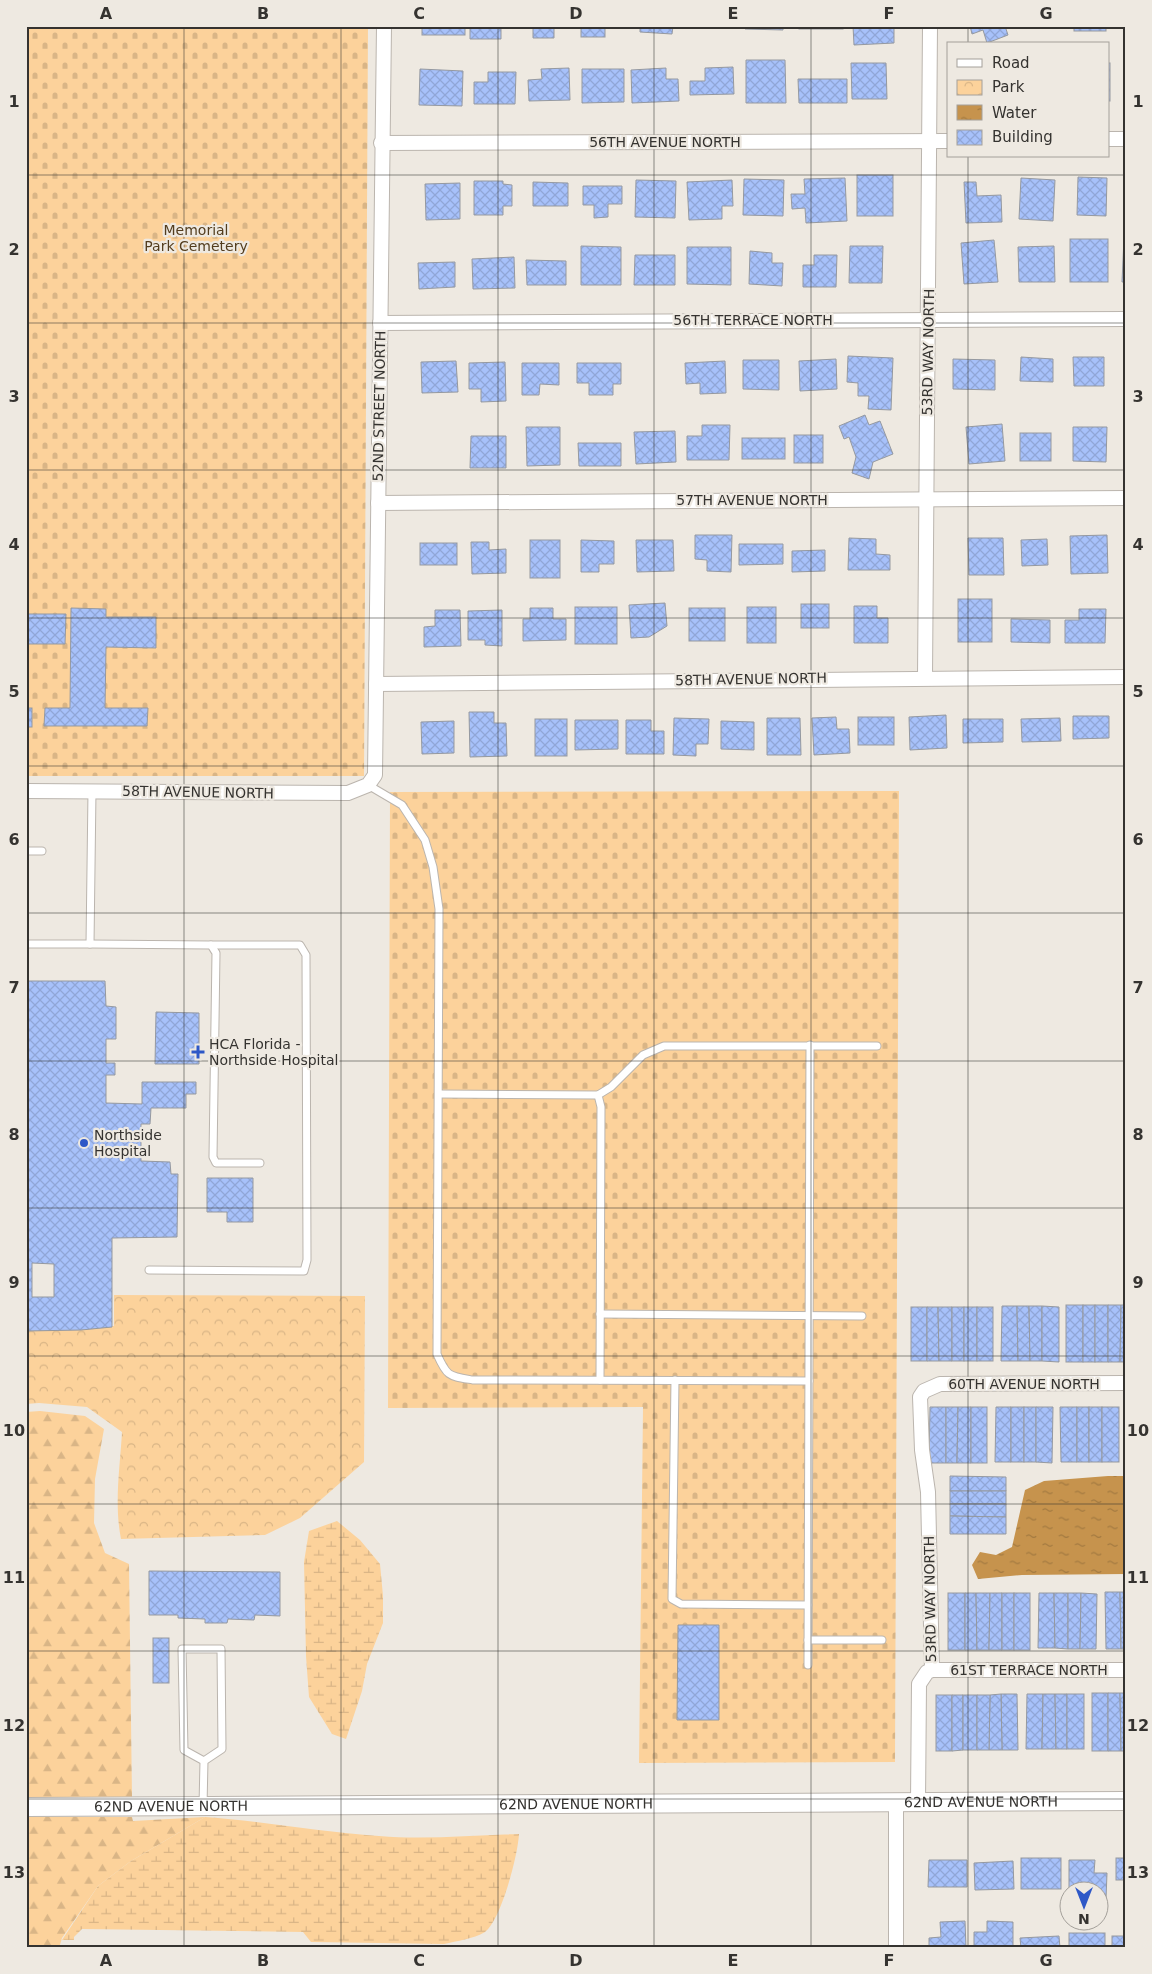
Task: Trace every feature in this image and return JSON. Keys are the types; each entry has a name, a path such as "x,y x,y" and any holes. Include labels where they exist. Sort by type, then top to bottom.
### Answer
{"street":[{"name":"52ND STREET NORTH","path":"368,785 375,775 381,143 384,26"},
{"name":"53RD WAY NORTH","path":"925,677 930,26"},
{"path":"1110,139 1126,139"},
{"name":"56TH AVENUE NORTH","path":"381,143 947,141"},
{"name":"56TH TERRACE NORTH","path":"380,323 1126,319"},
{"name":"57TH AVENUE NORTH","path":"378,503 1126,498"},
{"name":"58TH AVENUE NORTH","path":"376,684 925,677 1126,677"},
{"name":"58TH AVENUE NORTH","path":"26,791 348,793 368,785"},
{"name":"60TH AVENUE NORTH","path":"924,1391 940,1384 1126,1384"},
{"name":"53RD WAY NORTH","path":"918,1802 919,1684 927,1672 932,1670 928,1492 922,1450 920,1397 924,1391"},
{"name":"61ST TERRACE NORTH","path":"932,1670 1126,1670"},
{"name":"62ND AVENUE NORTH","path":"26,1807 1126,1801"},
{"path":"896,1802 896,1948"}],"lane":[{"path":"368,785 402,805 425,840 433,867 439,909 437,1354 443,1368 451,1376 473,1380 809,1381"},
{"path":"90,944 92,790"},
{"path":"26,851 42,851"},
{"path":"26,944 300,945 306,955 307,1260 304,1272 149,1270"},
{"path":"211,945 216,953 213,1157 216,1163 260,1163"},
{"path":"439,1094 598,1095 611,1087 643,1055 664,1046 877,1046"},
{"path":"808,1665 810,1046"},
{"path":"598,1095 601,1107 600,1380"},
{"path":"600,1314 862,1316"},
{"path":"675,1380 672,1599 682,1604 808,1605"},
{"path":"808,1640 882,1640"},
{"path":"182,1649 221,1649 222,1749 204,1761 184,1750 182,1649"},
{"path":"203,1806 204,1761"}],"green space":[{"name":"Memorial Park Cemetery","path":"26,26 368,26 364,776 26,776"},
{"path":"899,791 895,1762 639,1763 643,1407 388,1408 390,792"},
{"path":"114,1295 365,1296 364,1462 300,1518 265,1535 121,1539 118,1499 122,1432 87,1407 39,1403 26,1404 26,1330 84,1329 114,1326"},
{"path":"40,1411 85,1416 104,1429 95,1479 94,1523 105,1553 129,1564 132,1797 26,1798 26,1412"},
{"path":"337,1521 360,1540 380,1564 383,1596 383,1623 367,1664 362,1691 346,1739 332,1734 309,1697 306,1656 304,1562 309,1531"},
{"path":"26,1817 132,1817 133,1821 205,1817 131,1861 98,1886 62,1938 59,1948 26,1948"},
{"path":"205,1817 397,1837 519,1834 516,1856 508,1886 497,1915 485,1932 465,1940 444,1944 311,1942 303,1932 82,1929 74,1937 74,1940 62,1940 98,1886 131,1861"}],"water":[{"path":"1126,1476 1126,1574 1022,1575 978,1579 972,1565 980,1552 996,1555 1012,1547 1025,1490 1044,1481"}],"building":[{"path":"422,26 465,26 465,35 422,35"},
{"path":"470,26 508,26 501,27 501,39 470,39"},
{"path":"533,26 554,26 554,38 533,38"},
{"path":"581,26 605,26 605,37 581,37"},
{"path":"640,26 673,26 672,34 640,32"},
{"path":"745,26 783,26 783,30 745,29"},
{"path":"799,26 843,26 843,29 799,29"},
{"path":"853,26 894,26 894,43 854,45"},
{"path":"970,26 1005,26 1008,35 987,42 983,30 972,34"},
{"path":"1074,26 1106,26 1106,31 1074,31"},
{"path":"746,60 785,60 786,103 746,103"},
{"path":"851,63 886,63 887,99 852,99"},
{"path":"733,67 734,94 690,95 690,81 705,81 705,68"},
{"path":"569,68 570,100 529,101 528,80 542,79 541,69"},
{"path":"666,68 666,79 678,79 679,101 632,103 631,70"},
{"path":"420,69 463,71 462,106 419,105"},
{"path":"582,69 624,69 624,102 582,103"},
{"path":"488,72 516,72 515,104 474,104 474,82 488,82"},
{"path":"798,79 847,79 847,103 799,103"},
{"path":"857,175 893,175 893,216 857,216"},
{"path":"1078,177 1107,178 1106,216 1077,215"},
{"path":"845,178 847,221 806,223 805,208 792,209 791,194 805,194 804,179"},
{"path":"1021,178 1055,180 1053,221 1019,219"},
{"path":"744,179 784,180 783,216 743,215"},
{"path":"636,180 676,181 675,218 635,217"},
{"path":"732,180 733,206 722,206 722,219 689,220 687,182"},
{"path":"474,181 503,181 503,184 512,185 512,206 503,206 503,215 474,215"},
{"path":"533,182 568,183 568,206 533,206"},
{"path":"964,182 976,182 977,196 1001,195 1002,222 966,223"},
{"path":"460,183 460,219 426,220 425,184"},
{"path":"583,186 622,186 622,204 608,204 608,217 594,218 594,205 583,205"},
{"path":"1124,238 1126,238 1126,282 1122,282"},
{"path":"1070,239 1108,239 1108,282 1070,282"},
{"path":"994,240 998,282 964,284 961,243"},
{"path":"581,246 621,247 621,285 581,285"},
{"path":"850,246 883,246 882,283 849,283"},
{"path":"1054,246 1055,282 1019,282 1018,247"},
{"path":"687,247 731,247 731,285 687,284"},
{"path":"750,251 772,253 772,263 783,263 782,286 749,284"},
{"path":"635,255 675,255 675,285 634,285"},
{"path":"814,255 837,255 836,287 803,287 803,265 814,265"},
{"path":"514,257 515,288 473,289 472,259"},
{"path":"526,260 566,261 566,285 527,285"},
{"path":"455,262 455,287 419,289 418,263"},
{"path":"848,356 893,358 891,410 868,409 869,396 858,396 858,383 847,382"},
{"path":"1021,357 1053,359 1053,382 1020,381"},
{"path":"1073,357 1104,357 1104,386 1074,386"},
{"path":"836,359 837,389 800,391 799,361"},
{"path":"953,359 995,360 995,390 953,389"},
{"path":"743,360 779,360 779,390 743,389"},
{"path":"456,361 458,392 422,393 421,362"},
{"path":"725,361 726,393 700,394 700,383 686,384 685,363"},
{"path":"505,362 506,401 481,402 481,389 469,389 469,363"},
{"path":"522,363 559,363 559,385 540,384 539,395 522,395"},
{"path":"577,363 621,363 621,384 613,384 613,395 589,395 589,383 577,383"},
{"path":"865,415 869,425 880,421 893,454 873,462 869,479 852,473 856,457 849,437 844,439 839,426"},
{"path":"1002,424 1005,461 969,464 966,427"},
{"path":"702,425 730,425 729,460 687,460 687,436 702,436"},
{"path":"526,427 560,427 560,465 527,466"},
{"path":"1073,427 1107,427 1106,462 1073,461"},
{"path":"675,431 676,462 636,464 634,432"},
{"path":"1020,433 1051,433 1051,461 1020,461"},
{"path":"794,435 823,435 823,463 794,463"},
{"path":"471,436 506,436 506,468 470,468"},
{"path":"742,438 785,438 785,459 742,459"},
{"path":"578,443 621,443 621,466 579,466"},
{"path":"695,535 732,535 731,572 707,571 707,560 695,559"},
{"path":"1107,535 1108,573 1071,574 1070,536"},
{"path":"849,538 876,539 876,554 890,555 890,570 848,570"},
{"path":"968,538 1003,538 1004,575 969,575"},
{"path":"1047,539 1048,565 1022,566 1021,540"},
{"path":"530,540 560,540 560,578 530,578"},
{"path":"581,540 614,541 614,564 599,564 599,572 581,572"},
{"path":"636,540 673,540 674,571 637,572"},
{"path":"471,542 489,542 489,550 506,549 506,573 472,574"},
{"path":"420,543 457,543 457,565 420,565"},
{"path":"739,544 783,544 783,564 739,565"},
{"path":"825,550 825,571 792,572 792,551"},
{"path":"958,599 992,599 992,642 958,642"},
{"path":"665,603 667,626 649,637 631,638 629,605"},
{"path":"801,604 829,604 829,628 801,628"},
{"path":"854,606 877,606 877,618 888,618 888,643 854,643"},
{"path":"575,607 617,607 617,644 575,644"},
{"path":"747,607 776,607 776,643 747,643"},
{"path":"71,608 106,609 106,617 156,617 156,648 106,647 105,708 148,708 147,726 44,726 45,708 70,708"},
{"path":"530,608 553,608 553,619 566,619 566,640 523,641 523,619 530,619"},
{"path":"689,608 725,608 725,641 689,641"},
{"path":"1079,609 1106,609 1105,643 1065,643 1065,620 1079,620"},
{"path":"435,610 460,610 461,646 424,647 424,627 435,626"},
{"path":"502,610 502,646 485,645 485,640 468,640 468,611"},
{"path":"26,614 66,614 65,644 26,644"},
{"path":"1011,619 1050,620 1050,643 1011,642"},
{"path":"26,708 32,708 32,727 26,727"},
{"path":"469,712 494,712 494,723 506,723 507,756 470,757"},
{"path":"946,715 947,748 910,750 909,717"},
{"path":"1073,716 1109,716 1109,738 1073,739"},
{"path":"836,717 837,729 849,729 850,753 814,755 812,718"},
{"path":"858,717 894,717 894,745 858,745"},
{"path":"674,718 709,719 708,744 696,744 696,756 673,755"},
{"path":"767,718 800,718 801,755 767,755"},
{"path":"1060,718 1061,741 1022,742 1021,719"},
{"path":"535,719 567,719 567,756 535,756"},
{"path":"963,719 1003,719 1003,742 963,743"},
{"path":"575,720 618,720 618,749 575,750"},
{"path":"626,720 651,720 651,731 664,731 664,754 626,754"},
{"path":"454,721 454,753 422,754 421,722"},
{"path":"721,721 754,722 754,750 721,749"},
{"name":"Northside Hospital","path":"26,981 105,981 106,1006 116,1007 116,1039 106,1039 106,1063 115,1063 115,1075 106,1075 106,1103 142,1104 142,1082 196,1082 196,1094 186,1094 186,1108 151,1108 150,1124 141,1124 141,1161 170,1162 171,1174 178,1174 177,1237 112,1238 112,1327 81,1330 26,1331","holes":["32,1263 54,1264 54,1297 32,1297"]},
{"path":"156,1012 199,1013 199,1064 155,1064"},
{"path":"207,1178 253,1178 253,1222 227,1222 227,1212 207,1212"},
{"path":"1066,1305 1083,1305 1083,1362 1066,1362"},
{"path":"1083,1305 1095,1305 1095,1362 1083,1362"},
{"path":"1095,1305 1108,1305 1108,1362 1095,1362"},
{"path":"1108,1305 1121,1305 1120,1362 1108,1362"},
{"path":"1121,1305 1126,1305 1126,1362 1120,1362"},
{"path":"1002,1306 1017,1306 1018,1361 1001,1361"},
{"path":"1017,1306 1029,1306 1030,1361 1018,1361"},
{"path":"1029,1306 1042,1306 1042,1361 1030,1361"},
{"path":"1042,1306 1059,1307 1059,1362 1042,1361"},
{"path":"911,1307 927,1307 927,1361 911,1361"},
{"path":"927,1307 938,1307 939,1361 927,1361"},
{"path":"938,1307 952,1307 952,1361 939,1361"},
{"path":"952,1307 964,1307 964,1361 952,1361"},
{"path":"964,1307 977,1307 977,1361 964,1361"},
{"path":"977,1307 993,1307 993,1361 977,1361"},
{"path":"930,1407 946,1407 946,1463 929,1463"},
{"path":"946,1407 958,1407 957,1463 946,1463"},
{"path":"958,1407 971,1407 971,1463 957,1463"},
{"path":"971,1407 987,1407 987,1463 971,1463"},
{"path":"996,1407 1011,1407 1011,1462 995,1462"},
{"path":"1011,1407 1024,1407 1024,1462 1011,1462"},
{"path":"1024,1407 1036,1407 1036,1462 1024,1462"},
{"path":"1036,1407 1053,1407 1052,1463 1036,1462"},
{"path":"1060,1407 1077,1407 1077,1462 1061,1462"},
{"path":"1077,1407 1089,1407 1089,1462 1077,1462"},
{"path":"1089,1407 1102,1407 1102,1462 1089,1462"},
{"path":"1102,1407 1119,1407 1119,1462 1102,1462"},
{"path":"950,1476 1006,1477 1006,1491 950,1491"},
{"path":"950,1491 1006,1491 1006,1504 950,1504"},
{"path":"950,1504 1006,1504 1006,1517 950,1516"},
{"path":"950,1516 1006,1517 1006,1534 950,1534"},
{"path":"149,1571 280,1572 280,1616 255,1615 254,1620 228,1619 227,1623 205,1623 205,1619 178,1618 178,1615 149,1615"},
{"path":"1105,1592 1120,1592 1121,1649 1106,1649"},
{"path":"1120,1592 1126,1592 1126,1649 1121,1649"},
{"path":"948,1593 965,1593 965,1650 948,1650"},
{"path":"965,1593 976,1593 977,1650 965,1650"},
{"path":"976,1593 990,1593 989,1650 977,1650"},
{"path":"990,1593 1002,1593 1002,1650 989,1650"},
{"path":"1002,1593 1014,1593 1014,1650 1002,1650"},
{"path":"1014,1593 1030,1593 1030,1650 1014,1650"},
{"path":"1039,1593 1054,1593 1055,1648 1038,1648"},
{"path":"1054,1593 1068,1593 1068,1649 1055,1648"},
{"path":"1068,1593 1081,1593 1080,1649 1068,1649"},
{"path":"1081,1593 1097,1594 1096,1649 1080,1649"},
{"path":"678,1625 719,1625 719,1720 677,1720"},
{"path":"153,1638 169,1638 169,1683 153,1683"},
{"path":"1092,1693 1108,1693 1108,1751 1092,1751"},
{"path":"1108,1693 1120,1693 1121,1751 1108,1751"},
{"path":"1120,1693 1126,1693 1126,1751 1121,1751"},
{"path":"1001,1694 1017,1694 1018,1750 1002,1750"},
{"path":"1001,1694 1002,1750 989,1750 990,1695"},
{"path":"1027,1694 1043,1694 1042,1749 1026,1749"},
{"path":"1043,1694 1055,1694 1056,1749 1042,1749"},
{"path":"1055,1694 1067,1694 1067,1749 1056,1749"},
{"path":"1067,1694 1084,1694 1084,1749 1067,1749"},
{"path":"936,1695 952,1695 952,1751 936,1751"},
{"path":"952,1695 963,1695 963,1750 952,1751"},
{"path":"963,1695 977,1695 977,1750 963,1750"},
{"path":"977,1695 990,1695 989,1750 977,1750"},
{"path":"1021,1858 1061,1858 1060,1889 1021,1889"},
{"path":"1116,1858 1126,1858 1126,1880 1116,1880"},
{"path":"929,1860 967,1860 967,1887 928,1887"},
{"path":"1069,1860 1095,1860 1094,1873 1107,1873 1107,1882 1069,1882"},
{"path":"1013,1861 1014,1889 975,1890 974,1863"},
{"path":"965,1921 966,1948 929,1948 929,1938 941,1937 940,1922"},
{"path":"987,1921 1013,1922 1013,1948 974,1948 974,1932 987,1932"},
{"path":"1069,1933 1105,1933 1105,1948 1069,1948"},
{"path":"1059,1936 1060,1948 1021,1948 1020,1938"},
{"path":"1112,1936 1126,1936 1126,1948 1112,1948"}],"place":[{"name":"HCA Florida - Northside Hospital","path":"198,1052"},
{"name":"Northside Hospital","path":"84,1143"}]}
